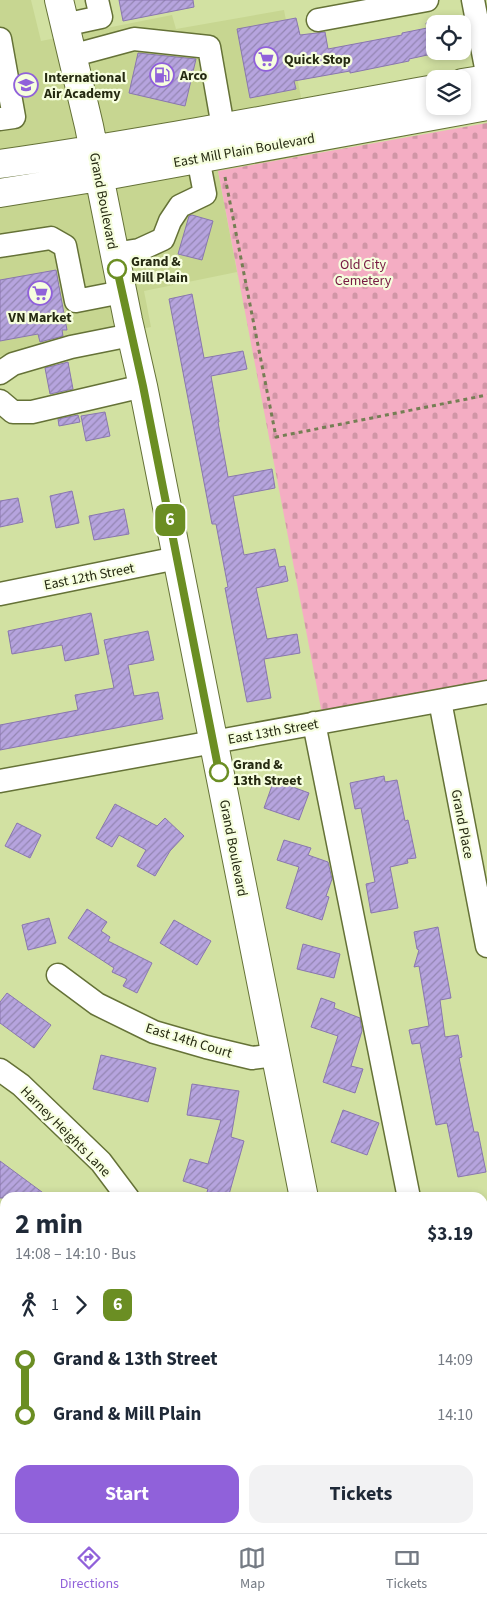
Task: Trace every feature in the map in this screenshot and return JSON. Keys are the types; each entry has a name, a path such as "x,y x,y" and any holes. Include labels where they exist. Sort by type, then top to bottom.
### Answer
{"main road":[{"name":"Grand Boulevard","path":"61,13 94,150 114,254 143,386 303,1192"},
{"path":"471,82 487,79"},
{"name":"East Mill Plain Boulevard","path":"0,164 94,150 426,90"},
{"name":"East Mill Plain Boulevard","path":"0,193 99,177 487,106"}],"street":[{"path":"61,13 101,17 98,0"},
{"path":"318,20 427,0"},
{"path":"476,0 487,73"},
{"path":"0,39 14,117 0,120"},
{"path":"72,56 134,39 209,47 223,127"},
{"path":"114,254 139,250 162,239 170,221 180,206 205,194 210,156"},
{"path":"0,246 51,238 65,246 76,301 122,292"},
{"path":"0,372 13,364 71,347 131,335"},
{"path":"0,401 12,412 32,412 143,386"},
{"name":"East 12th Street","path":"0,594 177,558"},
{"name":"East 13th Street","path":"0,781 487,692"},
{"name":"Grand Place","path":"440,701 487,946"},
{"path":"314,723 408,1192"},
{"name":"East 14th Court","path":"58,975 97,1004 154,1032 252,1058 275,1054"},
{"name":"Harney Heights Lane","path":"0,1070 21,1085 101,1162 124,1192"}],"path":[{"path":"210,156 276,437 487,395"}],"shaded area":[{"path":"0,0 31,0 41,41 172,15 176,29 284,10 312,154 218,171 237,272 144,291 151,327 0,356"}],"green space":[{"name":"Old City Cemetery","path":"487,123 487,685 322,714 218,171"}],"building":[{"path":"119,0 193,0 194,7 123,21"},
{"path":"296,18 300,35 325,32 328,49 402,35 402,33 426,28 426,55 409,59 409,61 350,73 350,71 294,81 296,89 250,98 237,29"},
{"name":"Arco","path":"138,53 196,59 185,106 129,93"},
{"path":"192,215 213,221 202,260 178,254 189,216"},
{"path":"56,270 67,330 62,330 63,336 40,342 38,334 0,341 0,280"},
{"path":"192,294 204,358 243,351 247,369 211,376 228,477 272,469 275,488 233,496 244,555 275,549 279,567 285,566 288,581 256,588 267,639 297,634 300,653 264,659 271,698 247,702 225,588 228,587 216,524 212,524 169,299"},
{"path":"68,362 73,389 50,394 45,368"},
{"path":"105,412 110,436 86,441 81,416"},
{"path":"78,415 80,422 59,426 58,419"},
{"path":"72,491 79,523 56,528 50,496"},
{"path":"18,498 23,522 0,527 0,501"},
{"path":"124,509 129,534 94,540 89,516"},
{"path":"91,613 99,654 65,661 62,645 12,654 8,631"},
{"path":"148,631 154,660 128,665 134,696 158,692 163,719 0,750 0,725 78,710 75,695 114,688 104,640"},
{"path":"384,776 385,782 397,780 405,821 408,820 416,858 407,859 408,863 390,867 398,908 371,913 366,884 375,882 361,808 355,809 350,783"},
{"path":"274,780 309,793 299,820 264,808"},
{"path":"115,804 157,826 165,818 184,836 170,851 155,876 137,866 146,850 119,835 112,847 96,838"},
{"path":"17,823 41,835 30,858 5,846"},
{"path":"284,840 311,848 308,855 328,862 332,879 326,896 329,897 322,920 286,908 299,867 277,860"},
{"path":"87,909 107,922 101,931 110,937 108,941 152,963 137,993 123,986 127,979 112,972 114,968 68,938"},
{"path":"49,918 56,943 28,950 22,925"},
{"path":"174,920 211,941 197,965 160,943"},
{"path":"438,927 451,998 440,1000 445,1037 458,1035 462,1057 459,1058 474,1132 478,1132 486,1172 458,1177 447,1123 436,1125 420,1043 412,1044 409,1030 429,1026 419,966 414,967 419,950 417,949 414,932"},
{"path":"303,944 340,954 334,978 297,969"},
{"path":"7,993 51,1025 34,1048 0,1023 0,1002"},
{"path":"321,998 335,1003 334,1008 360,1018 362,1031 351,1066 363,1069 355,1093 323,1082 338,1036 311,1027"},
{"path":"101,1055 156,1068 148,1102 93,1089"},
{"path":"192,1084 239,1091 231,1137 244,1141 230,1192 207,1192 208,1189 183,1181 190,1159 208,1164 221,1120 187,1115"},
{"path":"343,1110 379,1123 367,1155 331,1142"},
{"path":"0,1161 42,1192 0,1192"}],"bus line":[{"name":"6","path":"117,269 143,386 219,772"}],"place":[{"name":"Quick Stop","path":"266,59"},
{"name":"Arco","path":"162,75"},
{"name":"International Air Academy","path":"26,85"},
{"name":"Grand & Mill Plain","path":"117,269"},
{"name":"VN Market","path":"40,293"},
{"name":"Grand & 13th Street","path":"219,772"}]}
